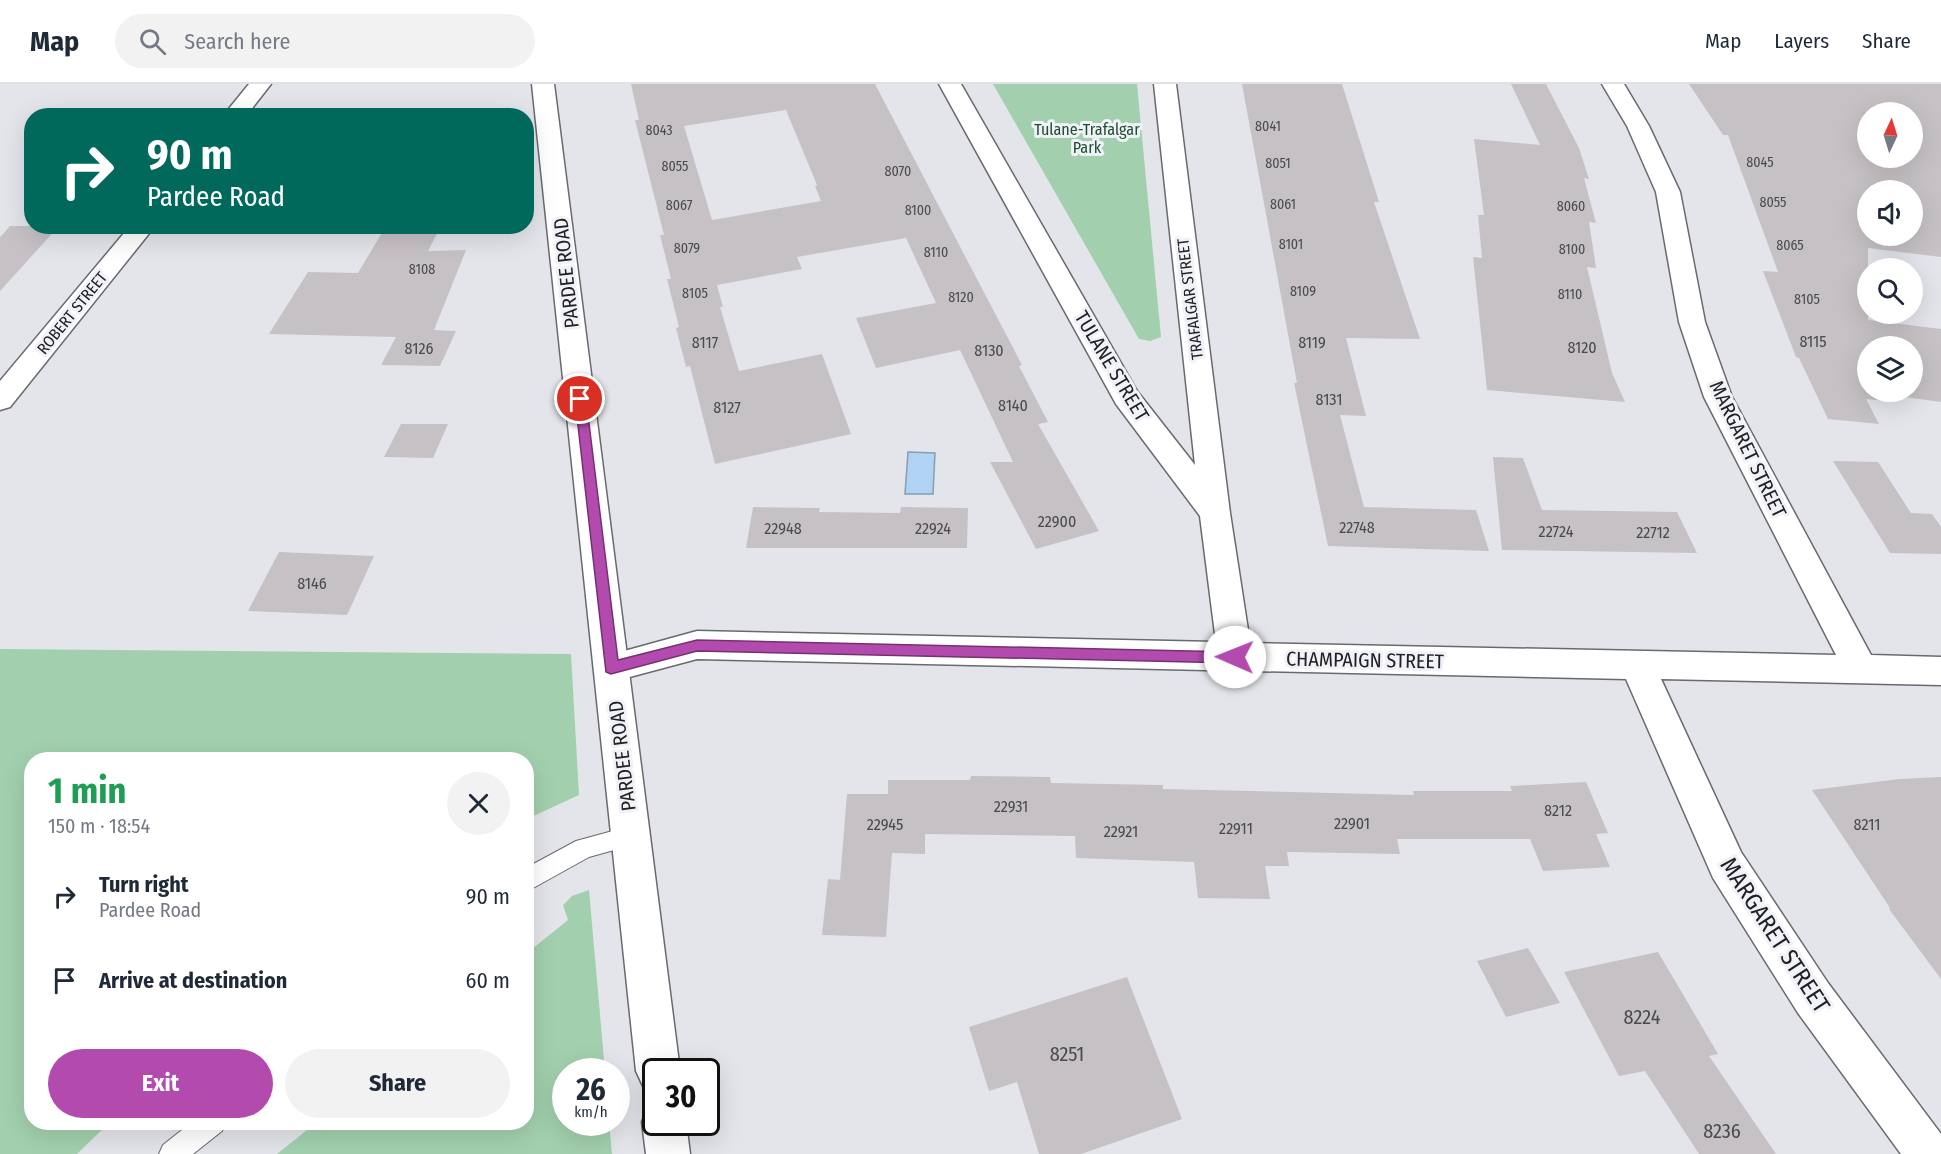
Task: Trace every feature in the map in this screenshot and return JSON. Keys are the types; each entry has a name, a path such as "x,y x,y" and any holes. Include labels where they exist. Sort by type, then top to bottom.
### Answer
{"street":[{"path":"240,108 260,84"},
{"name":"PARDEE ROAD","path":"543,84 657,1058"},
{"name":"TULANE STREET","path":"950,84 1126,398 1215,513 1235,657"},
{"name":"TRAFALGAR STREET","path":"1165,84 1215,513"},
{"name":"MARGARET STREET","path":"1613,84 1638,126 1668,192 1692,322 1718,397 1861,670"},
{"name":"ROBERT STREET","path":"0,400 136,234"},
{"name":"CHAMPAIGN STREET","path":"611,668 697,645 1941,671"},
{"name":"MARGARET STREET","path":"1638,666 1727,865 1813,998 1928,1154"},
{"path":"666,1136 668,1154"}],"lane":[{"path":"534,876 584,848 631,836"},
{"path":"172,1154 203,1130"}],"green space":[{"name":"Tulane-Trafalgar Park","path":"993,84 1137,84 1161,337 1150,341 1139,339"},
{"path":"0,649 571,654 579,795 534,816 534,752 24,752 24,1130 102,1130 77,1154 0,1154"},
{"path":"589,890 604,1058 552,1058 552,1136 610,1136 612,1154 277,1154 307,1130 534,1130 534,947 568,920 563,905 572,896"}],"water":[{"path":"908,452 935,453 933,494 905,494"}],"building":[{"path":"631,84 875,84 1022,365 1019,366 1048,422 1038,424 1099,531 1036,549 990,462 1013,462 960,350 876,368 856,318 936,303 906,238 797,257 802,269 717,285 723,307 720,307 739,371 822,354 851,434 715,464 690,366 686,367 676,328 679,327 667,279 671,279 660,235 664,235 635,120 639,120","holes":["786,110 817,185 815,186 821,201 712,220 684,126"]},
{"path":"1242,84 1342,84 1379,202 1374,202 1420,339 1346,338 1366,416 1340,415 1364,507 1476,510 1489,551 1328,546 1294,383 1297,383"},
{"path":"1511,84 1546,84 1579,148 1589,179 1584,178 1596,223 1589,222 1596,268 1587,267 1612,373 1625,402 1487,390 1473,257 1482,258 1478,215 1484,215 1474,139 1540,145"},
{"path":"1689,84 1941,84 1941,257 1868,248 1868,258 1857,258 1857,324 1900,324 1941,329 1941,402 1923,400 1923,336 1857,336 1857,402 1868,402 1879,424 1828,419 1799,358 1796,357 1763,271 1778,272 1728,135 1723,135"},
{"path":"10,226 24,226 24,234 52,234 0,291 0,237"},
{"path":"381,234 437,234 428,251 466,250 434,330 456,331 440,366 381,365 396,337 269,334 308,272 358,273"},
{"path":"401,424 448,424 433,458 384,457"},
{"path":"1493,457 1523,458 1542,510 1677,512 1697,553 1502,550"},
{"path":"1833,461 1878,462 1911,513 1932,514 1941,527 1941,554 1890,553"},
{"path":"753,507 820,508 819,512 900,513 901,507 968,508 967,548 746,548"},
{"path":"279,552 374,556 347,615 248,611"},
{"path":"971,776 1050,777 1051,783 1163,785 1163,789 1414,795 1413,791 1512,791 1510,786 1586,782 1608,833 1596,834 1610,867 1543,871 1530,839 1397,839 1400,854 1287,852 1289,866 1265,866 1270,899 1198,898 1194,862 1076,858 1075,836 925,834 925,854 892,853 886,937 822,935 828,879 840,880 847,794 888,794 888,780 970,780"},
{"path":"1941,777 1941,979 1889,909 1812,790 1899,779"},
{"path":"1528,948 1560,1003 1506,1017 1477,961"},
{"path":"1658,952 1718,1054 1709,1056 1776,1154 1699,1154 1645,1071 1619,1076 1564,972"},
{"path":"1127,977 1182,1119 1081,1154 1039,1154 1017,1082 989,1091 969,1027"}],"route":[{"path":"580,399 611,668 697,645 1235,657"}]}
